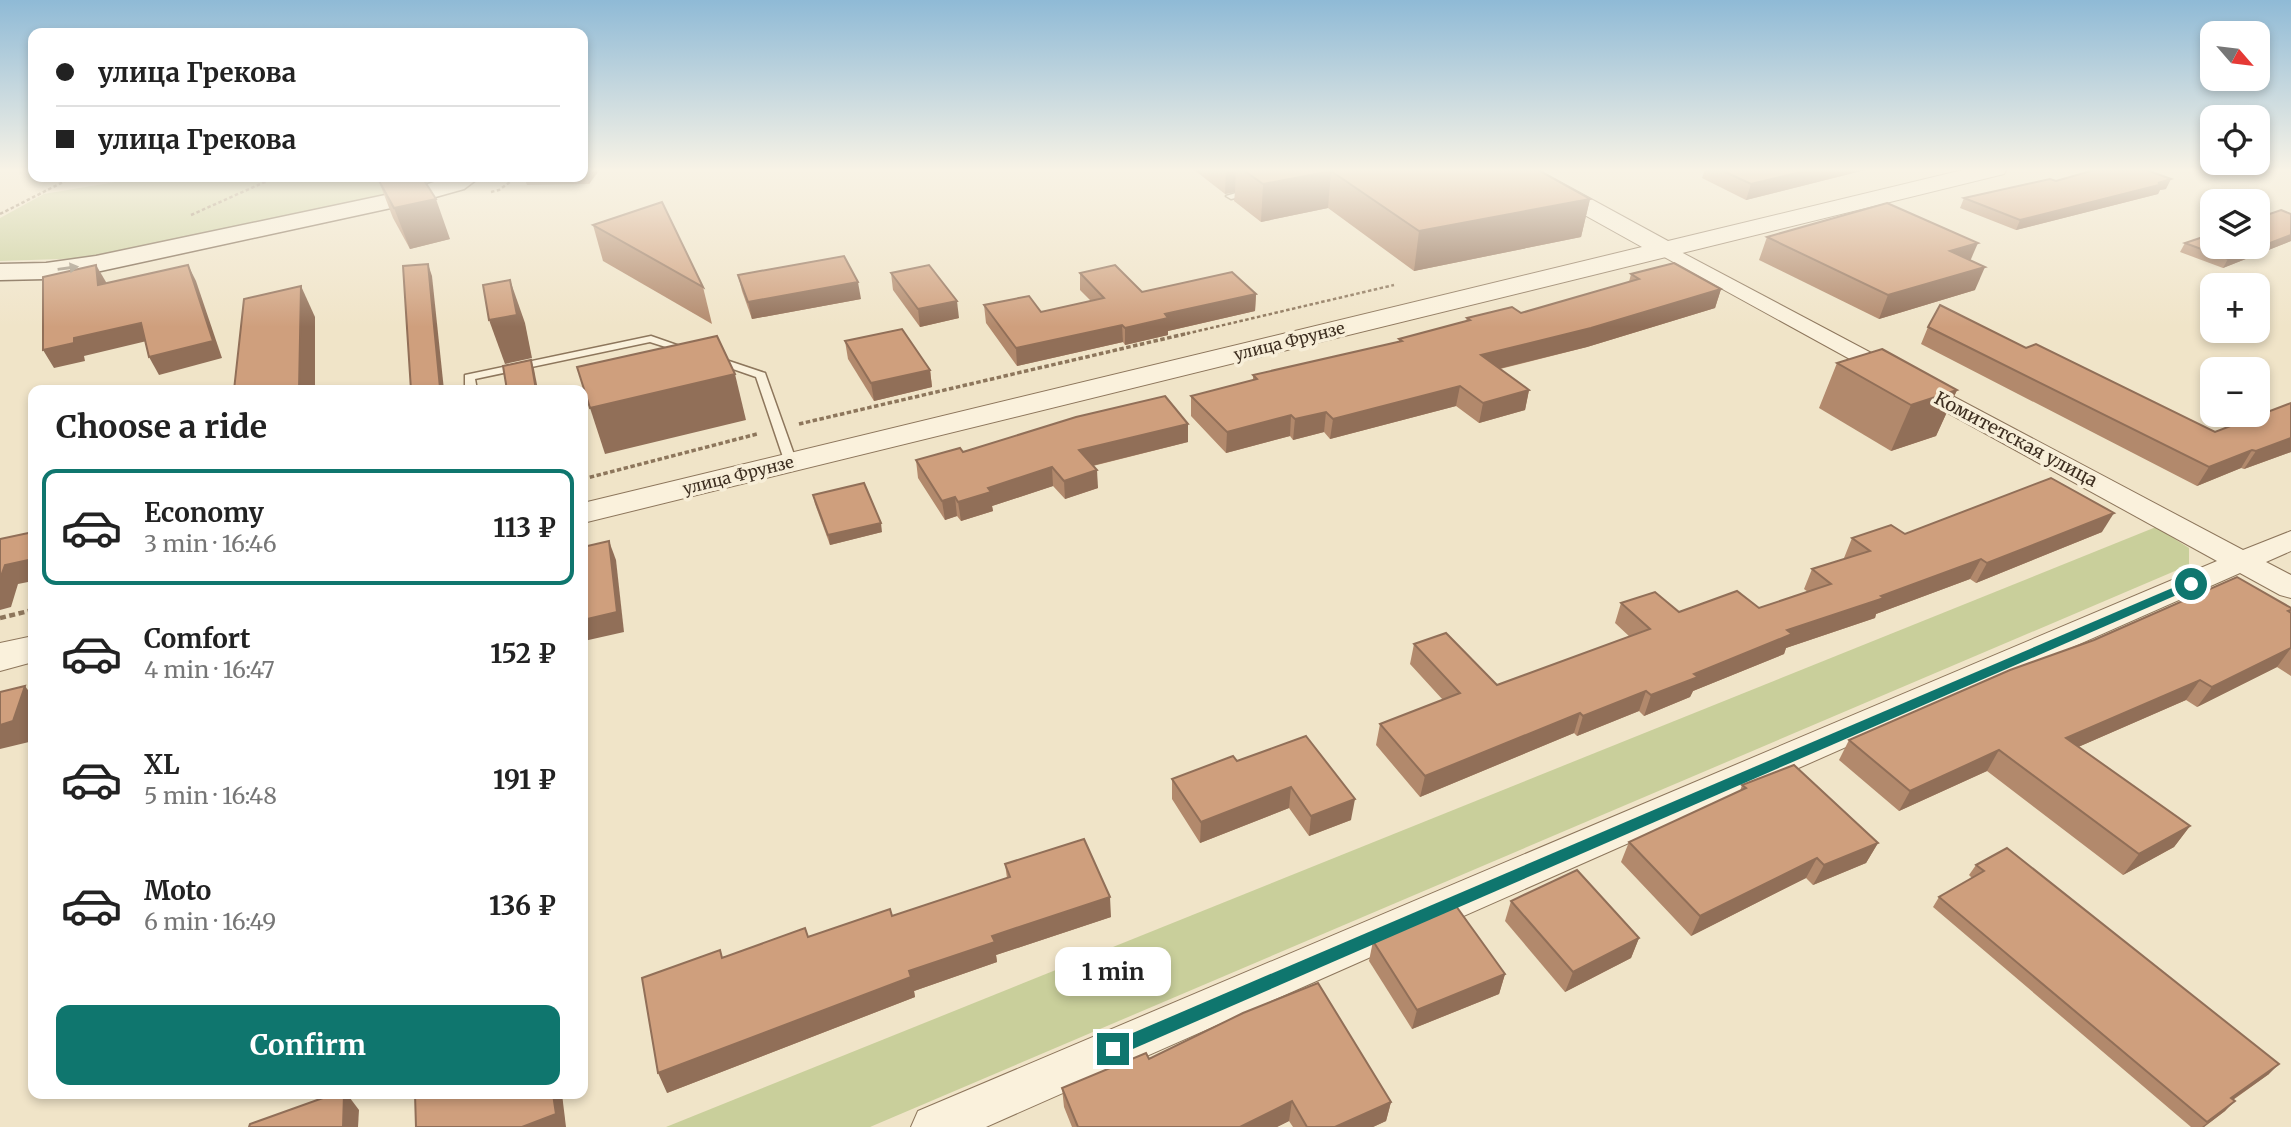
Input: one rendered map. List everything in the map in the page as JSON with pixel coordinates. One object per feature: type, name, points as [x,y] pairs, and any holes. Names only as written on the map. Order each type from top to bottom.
[{"type":"main road","points":[[0,272],[46,271],[96,264],[294,222]]},
{"type":"street","name":"Комитетская улица","points":[[1614,222],[2291,588]]},
{"type":"street","name":"улица Фрунзе","points":[[588,512],[1778,222]]},
{"type":"street","points":[[933,1127],[2291,540]]},
{"type":"street","points":[[0,657],[28,650]]},
{"type":"lane","points":[[470,385],[469,377],[651,339],[761,374],[791,463]]},
{"type":"path","points":[[588,478],[779,429],[1405,283]]},
{"type":"path","points":[[0,618],[28,611]]},
{"type":"green space","points":[[0,222],[260,222],[91,258],[0,261]]},
{"type":"green space","points":[[2156,527],[2189,548],[2189,565],[870,1127],[666,1127]]},
{"type":"building","points":[[603,222],[671,222],[703,287],[593,225]]},
{"type":"building","points":[[1405,222],[1469,222],[1419,231]]},
{"type":"building","points":[[1821,222],[1929,222],[1978,243],[1950,251],[1985,267],[1888,295],[1767,237]]},
{"type":"building","points":[[2270,222],[2291,222],[2291,235],[2270,243]]},
{"type":"building","points":[[2200,238],[2200,249],[2185,243]]},
{"type":"building","points":[[844,256],[858,282],[748,302],[738,275]]},
{"type":"building","points":[[1674,263],[1721,289],[1591,328],[1481,355],[1529,390],[1483,403],[1460,386],[1333,419],[1326,412],[1295,419],[1291,415],[1227,432],[1191,396],[1257,379],[1253,375],[1402,341],[1399,339],[1470,320],[1467,318],[1512,307],[1521,313],[1639,279],[1631,274]]},
{"type":"building","points":[[428,264],[440,385],[411,385],[403,266]]},
{"type":"building","points":[[96,265],[98,285],[188,265],[213,341],[149,357],[141,323],[74,338],[74,343],[43,350],[43,277]]},
{"type":"building","points":[[929,265],[957,301],[918,309],[891,273]]},
{"type":"building","points":[[1115,265],[1142,292],[1232,272],[1256,294],[1165,314],[1168,318],[1125,328],[1122,325],[1016,348],[984,305],[1029,296],[1041,312],[1104,298],[1080,273]]},
{"type":"building","points":[[510,280],[517,315],[489,320],[483,285]]},
{"type":"building","points":[[301,286],[299,385],[235,385],[244,299]]},
{"type":"building","points":[[1940,305],[2026,348],[2036,344],[2200,425],[2200,427],[2215,432],[2228,427],[2270,427],[2270,411],[2291,403],[2291,438],[2209,467],[1928,327]]},
{"type":"building","points":[[902,329],[930,370],[871,383],[845,341]]},
{"type":"building","points":[[717,336],[735,374],[590,408],[588,385],[583,385],[577,367]]},
{"type":"building","points":[[1882,349],[1957,390],[1911,405],[1837,363]]},
{"type":"building","points":[[531,360],[535,385],[506,385],[503,366]]},
{"type":"building","points":[[1165,396],[1188,424],[1079,450],[1097,470],[1064,481],[1052,467],[988,488],[991,492],[958,502],[955,497],[942,501],[916,460],[960,448],[963,452],[1076,417]]},
{"type":"building","points":[[2051,478],[2114,513],[1987,563],[1981,559],[1881,596],[1884,598],[1787,630],[1792,634],[1694,674],[1698,677],[1651,695],[1646,691],[1583,716],[1580,713],[1425,776],[1380,724],[1460,693],[1414,644],[1446,633],[1497,685],[1650,629],[1621,603],[1655,592],[1679,612],[1737,591],[1759,608],[1831,584],[1812,569],[1870,551],[1852,538],[1891,525],[1905,534]]},
{"type":"building","points":[[864,483],[881,523],[828,535],[813,495]]},
{"type":"building","points":[[28,533],[28,560],[5,565],[0,579],[0,539]]},
{"type":"building","points":[[609,541],[617,612],[588,619],[588,546]]},
{"type":"building","points":[[2237,577],[2291,608],[2288,611],[2291,613],[2291,648],[2212,687],[2200,680],[2066,738],[2190,826],[2139,854],[1999,750],[1910,791],[1849,740],[2010,670],[2094,640]]},
{"type":"building","points":[[25,686],[13,721],[0,725],[0,692]]},
{"type":"building","points":[[1306,736],[1355,799],[1311,816],[1291,787],[1201,822],[1172,779],[1233,756],[1237,761]]},
{"type":"building","points":[[1794,765],[1878,843],[1824,865],[1817,858],[1700,916],[1629,842],[1746,788],[1742,785]]},
{"type":"building","points":[[1084,839],[1110,897],[992,936],[995,942],[909,971],[911,977],[658,1073],[642,978],[720,950],[722,958],[805,928],[808,937],[890,909],[892,916],[1010,877],[1005,864]]},
{"type":"building","points":[[2007,848],[2279,1064],[2231,1098],[2235,1101],[2207,1122],[1939,897],[1984,871],[1976,865]]},
{"type":"building","points":[[1577,870],[1639,938],[1573,972],[1511,901]]},
{"type":"building","points":[[1456,906],[1505,974],[1417,1010],[1373,941]]},
{"type":"building","points":[[1318,983],[1391,1102],[1335,1127],[1307,1127],[1292,1101],[1240,1127],[1078,1127],[1062,1088],[1146,1053],[1149,1059],[1243,1013]]},
{"type":"building","points":[[320,1099],[344,1099],[343,1127],[249,1127],[250,1124]]},
{"type":"building","points":[[415,1099],[554,1099],[556,1114],[522,1127],[416,1127]]},
{"type":"route","points":[[1113,1049],[2191,584]]}]
